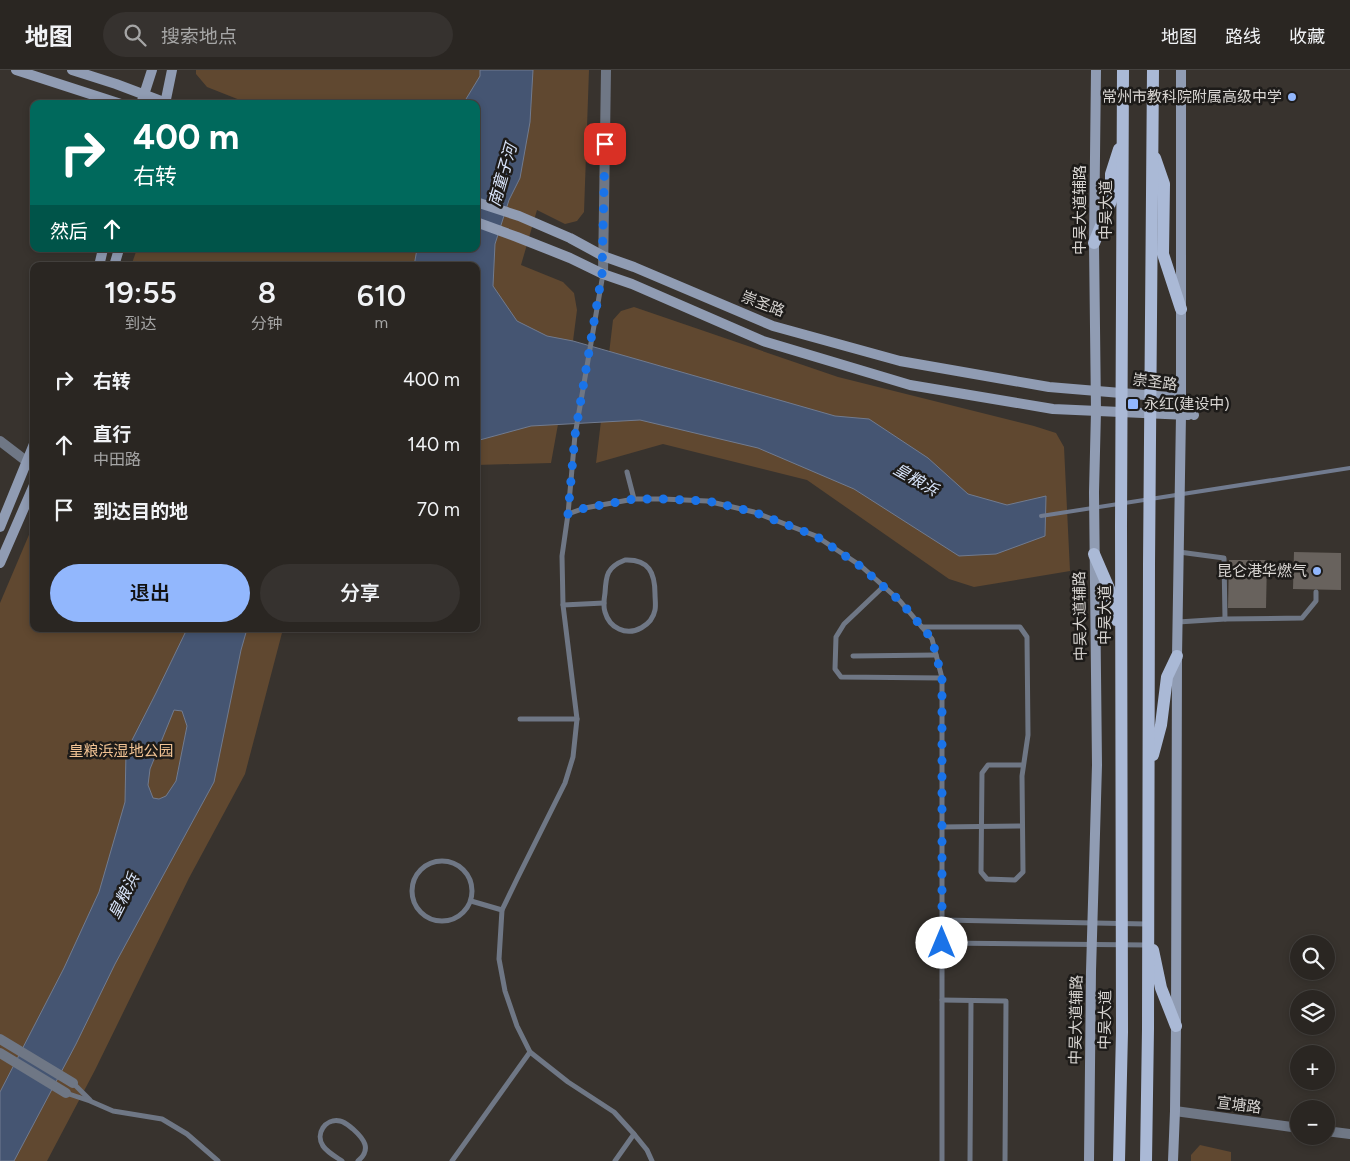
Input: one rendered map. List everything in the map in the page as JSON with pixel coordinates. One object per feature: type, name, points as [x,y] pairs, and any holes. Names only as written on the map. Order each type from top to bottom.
[{"type":"main road","points":[[16,70],[109,100]]},
{"type":"main road","points":[[72,70],[116,84],[142,99],[152,70]]},
{"type":"main road","points":[[167,100],[172,70]]},
{"type":"main road","name":"中吴大道辅路","points":[[1089,1161],[1097,765],[1094,554],[1096,70]]},
{"type":"main road","name":"中吴大道","points":[[1119,1161],[1122,1032],[1121,393],[1123,70]]},
{"type":"main road","points":[[1146,1161],[1153,70]]},
{"type":"main road","points":[[1173,1161],[1176,1026],[1177,656],[1181,415],[1180,70]]},
{"type":"main road","points":[[1094,243],[1111,201],[1111,174],[1123,137]]},
{"type":"main road","points":[[1152,150],[1164,184],[1162,254],[1181,309]]},
{"type":"main road","name":"崇圣路","points":[[480,203],[519,216],[570,238],[603,256],[634,267],[773,326],[900,361],[1050,388],[1181,398]]},
{"type":"main road","name":"崇圣路","points":[[480,223],[570,258],[602,274],[632,284],[763,341],[910,385],[1053,409],[1181,415]]},
{"type":"main road","points":[[0,527],[30,464]]},
{"type":"main road","points":[[0,563],[30,494]]},
{"type":"main road","points":[[1094,554],[1110,591],[1121,644]]},
{"type":"main road","points":[[1149,772],[1161,725],[1166,677],[1177,656]]},
{"type":"main road","points":[[1147,924],[1161,988],[1176,1026]]},
{"type":"street","points":[[602,274],[606,70]]},
{"type":"street","points":[[0,441],[30,464]]},
{"type":"street","points":[[0,1039],[73,1083]]},
{"type":"street","points":[[0,1054],[66,1093]]},
{"type":"street","name":"宣塘路","points":[[1175,1111],[1290,1127]]},
{"type":"street","points":[[1335,1132],[1350,1134]]},
{"type":"lane","points":[[602,274],[575,435],[562,556],[563,605],[577,719],[573,757],[565,784],[502,910],[499,959],[505,991],[517,1026],[530,1052],[568,1082],[614,1112],[647,1150],[652,1161]]},
{"type":"lane","points":[[627,472],[634,499]]},
{"type":"lane","points":[[568,514],[585,508],[634,499],[708,501],[754,512],[816,536],[860,566],[900,601],[932,639],[942,678],[942,1161]]},
{"type":"lane","points":[[1179,552],[1224,558],[1225,619]]},
{"type":"lane","points":[[633,560],[641,562],[648,567],[655,581],[655,609],[647,624],[631,631],[622,630],[608,620],[604,612],[604,603],[606,575],[617,563],[633,560]]},
{"type":"lane","points":[[884,586],[844,624],[836,636],[836,669],[841,677],[942,678]]},
{"type":"lane","points":[[1178,622],[1302,618],[1316,601],[1316,592]]},
{"type":"lane","points":[[563,605],[604,603]]},
{"type":"lane","points":[[922,627],[1020,628],[1028,636],[1028,736],[1022,776],[1023,872],[1015,880],[987,879],[981,872],[982,774],[988,765],[1023,765]]},
{"type":"lane","points":[[853,656],[936,655]]},
{"type":"lane","points":[[520,719],[577,719]]},
{"type":"lane","points":[[942,827],[1022,826]]},
{"type":"lane","points":[[439,860],[459,865],[471,881],[473,891],[471,901],[459,916],[450,920],[440,921],[431,919],[422,914],[416,906],[412,887],[415,877],[429,863],[439,860]]},
{"type":"lane","points":[[471,901],[502,910]]},
{"type":"lane","points":[[942,920],[1147,924]]},
{"type":"lane","points":[[942,943],[1147,945]]},
{"type":"lane","points":[[942,1000],[1006,1001],[1005,1161]]},
{"type":"lane","points":[[970,1161],[971,1001]]},
{"type":"lane","points":[[452,1161],[530,1052]]},
{"type":"lane","points":[[73,1083],[90,1101]]},
{"type":"lane","points":[[66,1093],[113,1111],[162,1119],[187,1134],[218,1161]]},
{"type":"lane","points":[[342,1161],[326,1149],[320,1140],[321,1130],[328,1122],[333,1120],[344,1122],[362,1136],[366,1147],[360,1159],[368,1161]]},
{"type":"lane","points":[[615,1161],[634,1134]]},
{"type":"green space","points":[[196,70],[589,70],[584,212],[577,221],[565,224],[537,210],[521,265],[563,282],[574,293],[577,310],[551,463],[480,465],[480,262],[132,262],[136,252],[480,252],[480,100],[240,100],[207,87],[196,74]]},
{"type":"green space","points":[[634,307],[838,377],[1056,433],[1064,447],[1070,571],[974,587],[949,579],[807,480],[663,444],[596,463],[613,320],[621,311]]},
{"type":"green space","name":"皇粮浜湿地公园","points":[[30,532],[30,632],[282,632],[245,774],[189,878],[95,1070],[47,1161],[0,1161],[0,603]]},
{"type":"green space","points":[[1200,1145],[1231,1152],[1231,1161],[1191,1161],[1191,1155]]},
{"type":"water","name":"南童子河","points":[[480,70],[533,70],[530,122],[520,178],[509,200],[495,244],[493,286],[517,321],[547,336],[573,341],[835,416],[869,419],[928,458],[968,494],[1007,505],[1046,496],[1045,536],[996,554],[959,556],[854,489],[758,448],[640,420],[531,426],[480,440],[480,262],[415,262],[416,252],[480,252],[480,100],[465,100],[480,76]]},
{"type":"water","points":[[186,632],[246,632],[214,782],[115,964],[76,1044],[14,1161],[0,1161],[0,1092],[64,968],[99,892],[125,802],[126,752]],"holes":[[[174,710],[182,711],[187,726],[176,781],[166,796],[159,799],[153,798],[148,785],[150,769]]]},
{"type":"building","name":"昆仑港华燃气","points":[[1294,552],[1341,553],[1341,590],[1293,589]]},
{"type":"building","points":[[1229,560],[1267,560],[1266,608],[1228,608]]},
{"type":"waterway","name":"皇粮浜","points":[[1041,516],[1350,468]]},
{"type":"place","name":"常州市教科院附属高级中学","points":[[1292,97]]},
{"type":"place","name":"永红(建设中)","points":[[1133,404]]},
{"type":"place","name":"昆仑港华燃气","points":[[1317,571]]},
{"type":"route","points":[[605,144],[602,274],[575,435],[568,514],[585,508],[634,499],[708,501],[754,512],[816,536],[860,566],[900,601],[932,639],[942,678],[942,943]]}]
